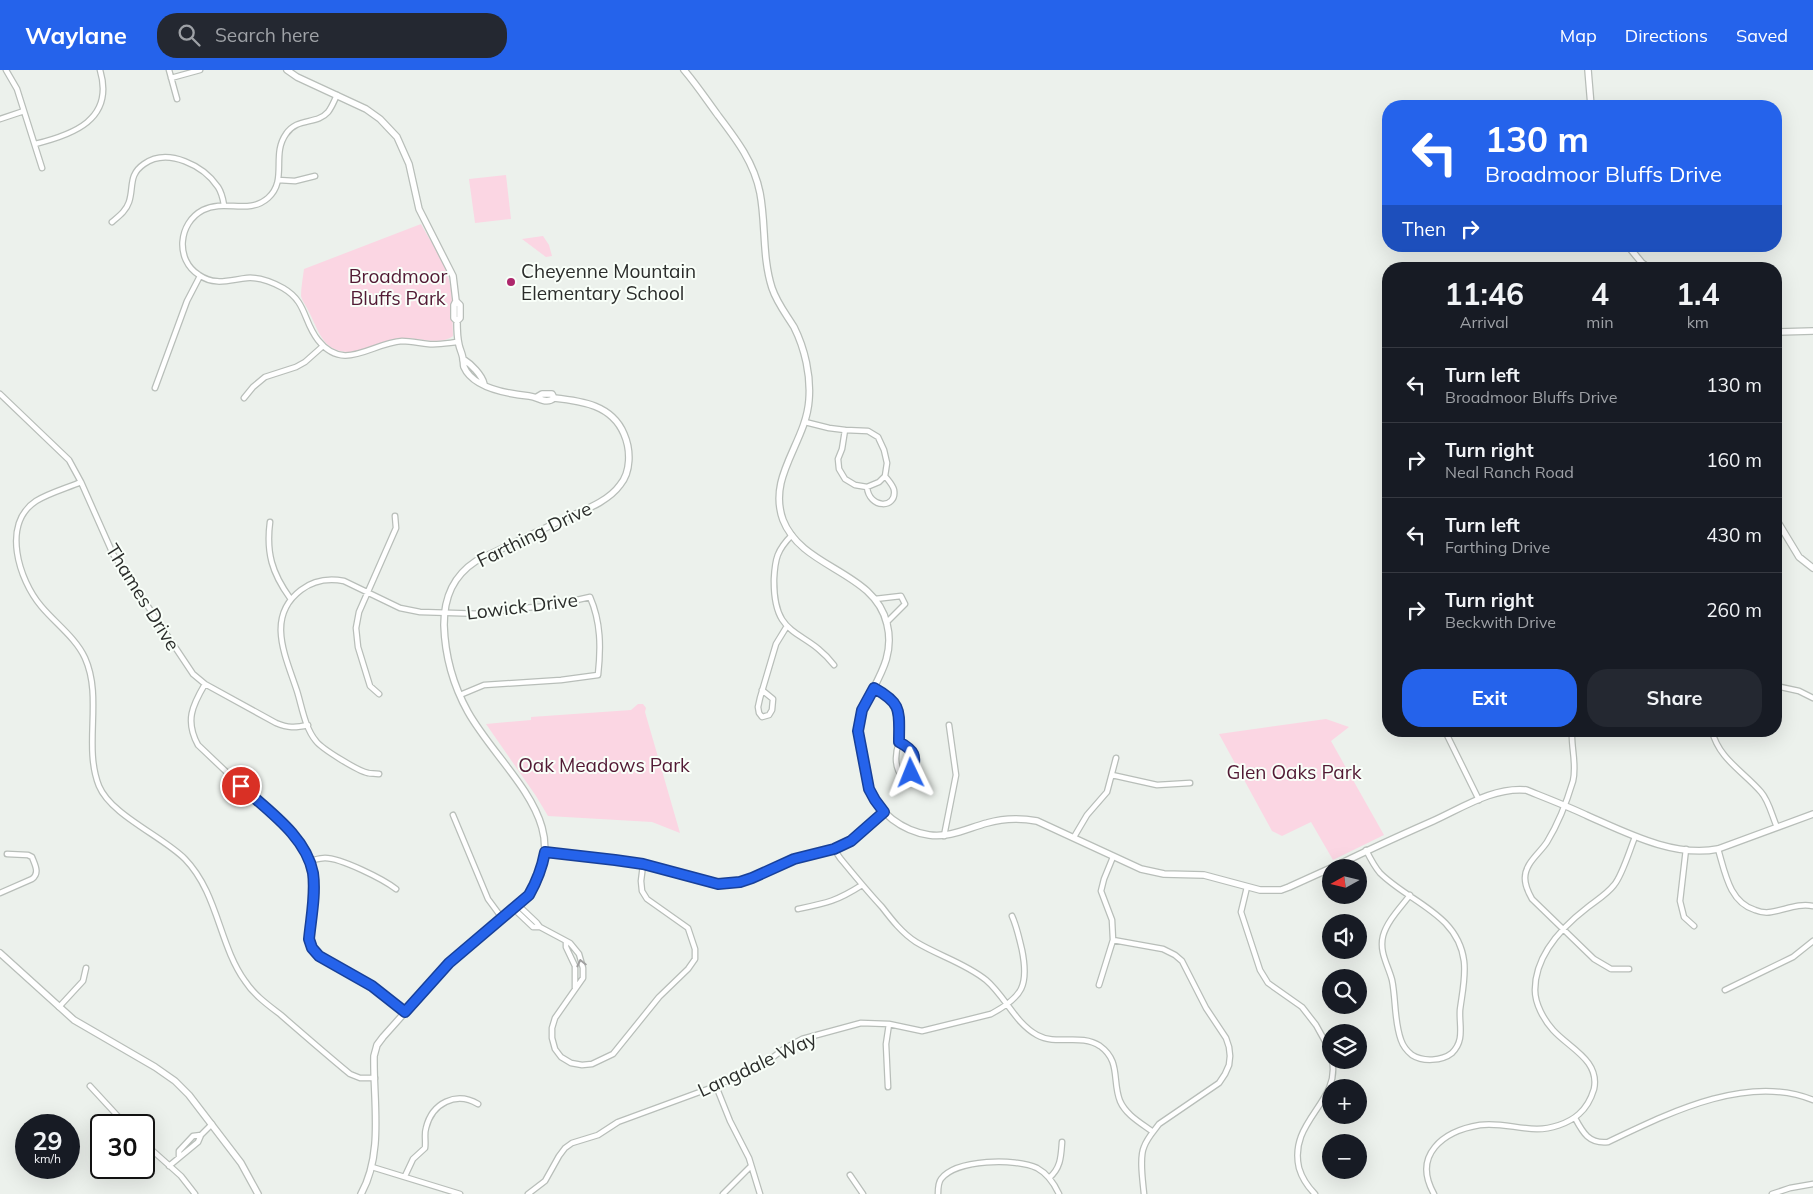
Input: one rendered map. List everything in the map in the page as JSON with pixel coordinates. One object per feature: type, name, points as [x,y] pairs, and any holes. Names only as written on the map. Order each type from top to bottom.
[{"type":"street","points":[[6,70],[17,89],[42,168]]},
{"type":"street","points":[[34,144],[62,137],[86,124],[95,114],[101,101],[103,87],[100,70]]},
{"type":"street","points":[[169,70],[177,99]]},
{"type":"street","points":[[171,78],[200,70]]},
{"type":"street","name":"Farthing Drive","points":[[287,70],[366,109],[380,119],[397,137],[409,164],[419,209],[450,268],[455,283],[456,301],[454,305],[454,318],[457,321],[458,342],[464,359],[464,366],[478,383],[505,393],[537,397],[545,401],[550,401],[554,398],[588,403],[613,418],[621,427],[628,445],[626,476],[620,485],[602,500],[476,561],[466,568],[448,594],[444,613],[447,654],[460,695],[470,714],[506,764],[539,815],[545,839],[545,852],[542,868],[529,895],[449,963],[377,1045],[374,1056],[372,1166],[369,1178],[361,1194]]},
{"type":"street","points":[[684,70],[742,149],[756,176],[760,195],[769,278],[777,300],[793,327],[804,354],[809,394],[805,422],[783,472],[780,486],[781,511],[787,529],[806,550],[865,589],[882,610],[887,622],[890,639],[888,656],[883,672],[862,710],[858,731],[869,789],[884,812],[899,824],[911,830],[932,836],[944,836],[990,822],[1024,819],[1037,821],[1141,869],[1164,874],[1204,875],[1260,890],[1281,890],[1322,873]]},
{"type":"street","points":[[1588,70],[1590,100]]},
{"type":"street","points":[[337,95],[329,111],[323,116],[300,123],[286,133],[279,149],[278,180],[270,196],[257,205],[246,208],[224,205],[201,211],[189,221],[185,229],[182,237],[184,256],[192,270],[209,281],[257,278],[271,282],[284,289],[293,295],[301,305],[316,337],[323,346],[342,355],[351,356],[400,341],[438,344],[458,342]]},
{"type":"street","points":[[0,119],[24,111]]},
{"type":"street","points":[[112,222],[122,214],[130,200],[132,180],[136,172],[142,164],[152,159],[176,159],[202,170],[219,188],[224,205]]},
{"type":"street","points":[[278,180],[295,182],[315,176]]},
{"type":"street","points":[[1633,252],[1641,262]]},
{"type":"street","points":[[155,388],[186,301],[200,276]]},
{"type":"street","points":[[1782,332],[1813,331]]},
{"type":"street","points":[[244,398],[253,386],[265,377],[296,367],[305,362],[323,346]]},
{"type":"street","name":"Thames Drive","points":[[0,394],[69,460],[81,482],[113,554],[193,674],[205,684],[288,728],[308,725]]},
{"type":"street","points":[[805,422],[829,428],[868,431],[878,437],[887,463],[885,476],[879,482],[867,487],[855,485],[845,478],[839,470],[838,459],[842,449],[845,430]]},
{"type":"street","points":[[867,487],[870,498],[883,505],[888,503],[894,493],[893,487],[885,476]]},
{"type":"street","points":[[81,482],[36,501],[26,510],[18,522],[16,535],[17,550],[32,595],[75,643],[84,657],[89,671],[92,688],[95,774],[100,788],[107,799],[116,807],[175,850],[195,872],[205,888],[238,970],[253,992],[350,1074],[360,1078],[375,1078]]},
{"type":"street","points":[[379,694],[370,686],[356,638],[356,628],[359,612],[396,528],[395,516]]},
{"type":"street","points":[[270,522],[269,534],[272,566],[280,584],[290,598],[280,625],[282,644],[313,737],[324,749],[366,773],[379,774]]},
{"type":"street","points":[[1782,529],[1799,557],[1813,568]]},
{"type":"street","points":[[792,535],[780,549],[774,565],[775,605],[778,614],[787,626],[826,655],[834,665]]},
{"type":"street","name":"Lowick Drive","points":[[290,598],[308,585],[322,580],[344,581],[400,608],[411,611],[485,614],[509,609],[550,606],[590,597],[594,607],[601,647],[598,675],[561,680],[484,685],[460,695]]},
{"type":"street","points":[[874,599],[901,596],[904,604],[887,622]]},
{"type":"street","points":[[762,690],[773,700],[772,710],[769,715],[762,717],[758,707],[762,690],[776,644],[787,626]]},
{"type":"street","points":[[205,684],[195,701],[192,711],[192,730],[198,745],[299,840],[309,861],[313,874],[309,939],[312,948],[319,956],[372,986],[405,1012]]},
{"type":"street","points":[[1782,687],[1799,691],[1813,698]]},
{"type":"street","points":[[874,688],[889,697],[899,711],[897,768],[903,777],[911,773],[915,759],[910,748],[899,742]]},
{"type":"street","points":[[944,836],[956,775],[949,725]]},
{"type":"street","points":[[1449,737],[1479,800]]},
{"type":"street","points":[[1572,737],[1575,767],[1572,782],[1546,842],[1530,863],[1525,876],[1526,889],[1532,899],[1594,960],[1611,969],[1629,969]]},
{"type":"street","points":[[1714,737],[1715,743],[1724,755],[1762,793],[1777,827]]},
{"type":"street","points":[[1074,837],[1087,816],[1107,792],[1116,758]]},
{"type":"street","points":[[1112,775],[1157,785],[1190,783]]},
{"type":"street","points":[[1349,859],[1505,790],[1526,790],[1564,804],[1635,837],[1659,845],[1707,852],[1718,850],[1813,814]]},
{"type":"street","points":[[545,852],[643,864],[708,882],[728,884],[752,878],[794,859],[834,849],[851,841],[884,812]]},
{"type":"street","points":[[453,815],[488,899],[502,918]]},
{"type":"street","points":[[1434,1194],[1428,1184],[1426,1170],[1428,1157],[1434,1147],[1445,1138],[1462,1130],[1481,1125],[1498,1124],[1538,1129],[1555,1126],[1575,1118],[1586,1108],[1595,1082],[1592,1068],[1580,1053],[1554,1031],[1537,1005],[1535,990],[1537,973],[1542,958],[1550,944],[1616,883],[1635,837]]},
{"type":"street","points":[[834,849],[903,932],[918,943],[978,974],[988,982],[1030,1031],[1040,1037],[1082,1039],[1101,1047],[1110,1056],[1116,1070],[1118,1094],[1121,1103],[1128,1113],[1152,1132]]},
{"type":"street","points":[[1686,849],[1680,901],[1684,917],[1694,926]]},
{"type":"street","points":[[1366,850],[1380,873],[1410,895],[1447,924],[1455,934],[1461,947],[1464,977],[1459,1020],[1460,1041],[1453,1052],[1442,1058],[1420,1058],[1414,1056],[1404,1046],[1399,1034],[1392,981],[1382,954],[1382,944],[1386,928],[1410,895]]},
{"type":"street","points":[[1718,850],[1736,898],[1752,910],[1768,913],[1796,906],[1813,906]]},
{"type":"street","points":[[0,893],[32,879],[37,873],[32,857],[28,854],[7,854]]},
{"type":"street","points":[[1099,985],[1113,940],[1112,920],[1101,891],[1114,857]]},
{"type":"street","points":[[309,861],[324,858],[335,859],[386,881],[396,889]]},
{"type":"street","points":[[516,907],[533,927],[540,927],[570,943],[576,949],[582,963],[583,978],[555,1018],[552,1038],[555,1049],[561,1057],[571,1063],[592,1064],[613,1054],[659,997],[688,969],[695,959],[695,949],[688,928],[647,899],[642,891],[643,864]]},
{"type":"street","points":[[798,909],[843,898],[862,885]]},
{"type":"street","points":[[1247,886],[1241,912],[1260,970],[1268,983],[1302,1007],[1322,1036]]},
{"type":"street","name":"Langdale Way","points":[[528,1194],[545,1181],[559,1156],[572,1143],[598,1135],[618,1122],[716,1086],[768,1061],[785,1048],[802,1039],[861,1023],[889,1024],[922,1031],[991,1014],[1016,997],[1021,990],[1026,970],[1017,927],[1012,916]]},
{"type":"street","points":[[1113,940],[1163,949],[1182,961],[1206,1008],[1226,1038],[1229,1046],[1229,1065],[1219,1083],[1159,1124],[1152,1132],[1143,1148],[1144,1194]]},
{"type":"street","points":[[1724,990],[1794,957],[1813,941]]},
{"type":"street","points":[[0,953],[59,1008],[81,1025],[155,1067],[189,1094],[244,1168],[258,1194]]},
{"type":"street","points":[[59,1008],[83,980],[86,968]]},
{"type":"street","points":[[888,1087],[886,1044],[889,1024]]},
{"type":"street","points":[[1314,1194],[1301,1174],[1297,1158],[1298,1143],[1304,1127],[1325,1096],[1332,1078],[1332,1069]]},
{"type":"street","points":[[90,1086],[116,1114]]},
{"type":"street","points":[[716,1086],[730,1121],[752,1166],[760,1194]]},
{"type":"street","points":[[1575,1118],[1587,1137],[1600,1143],[1608,1142],[1676,1111],[1729,1096],[1752,1092],[1778,1092],[1798,1095],[1813,1100]]},
{"type":"street","points":[[405,1176],[413,1159],[425,1148],[426,1124],[438,1107],[447,1101],[463,1098],[469,1098],[478,1104]]},
{"type":"street","points":[[169,1166],[179,1156],[179,1151],[194,1136],[201,1135],[212,1124]]},
{"type":"street","points":[[1050,1178],[1060,1164],[1062,1142]]},
{"type":"street","points":[[155,1153],[181,1176],[195,1194]]},
{"type":"street","points":[[938,1194],[940,1180],[954,1169],[988,1161],[1031,1166],[1050,1178],[1060,1194]]},
{"type":"street","points":[[372,1166],[460,1194]]},
{"type":"street","points":[[722,1194],[752,1166]]},
{"type":"street","points":[[850,1175],[863,1194]]},
{"type":"street","points":[[1772,1194],[1790,1188],[1813,1184]]},
{"type":"green space","points":[[506,175],[511,219],[475,223],[469,179]]},
{"type":"green space","name":"Broadmoor Bluffs Park","points":[[421,224],[442,260],[449,280],[452,296],[453,336],[436,341],[409,338],[396,339],[364,350],[351,352],[334,349],[323,339],[301,296],[304,269]]},
{"type":"green space","points":[[543,236],[549,245],[552,256],[546,257],[522,239]]},
{"type":"green space","name":"Oak Meadows Park","points":[[638,704],[643,704],[646,708],[645,712],[680,833],[652,822],[548,816],[486,724],[531,720],[531,717],[631,710]]},
{"type":"green space","name":"Glen Oaks Park","points":[[1326,719],[1349,727],[1331,741],[1384,835],[1332,859],[1311,822],[1282,836],[1272,831],[1219,734]]},
{"type":"place","name":"Cheyenne Mountain Elementary School","points":[[511,282]]},
{"type":"route","points":[[241,786],[299,840],[305,851],[313,874],[309,939],[312,948],[319,956],[372,986],[405,1012],[449,963],[529,895],[542,868],[545,852],[643,864],[708,882],[728,884],[752,878],[794,859],[834,849],[851,841],[884,812],[869,789],[858,731],[862,710],[874,688],[889,697],[899,711],[899,742],[910,748],[915,759],[911,773]]}]
